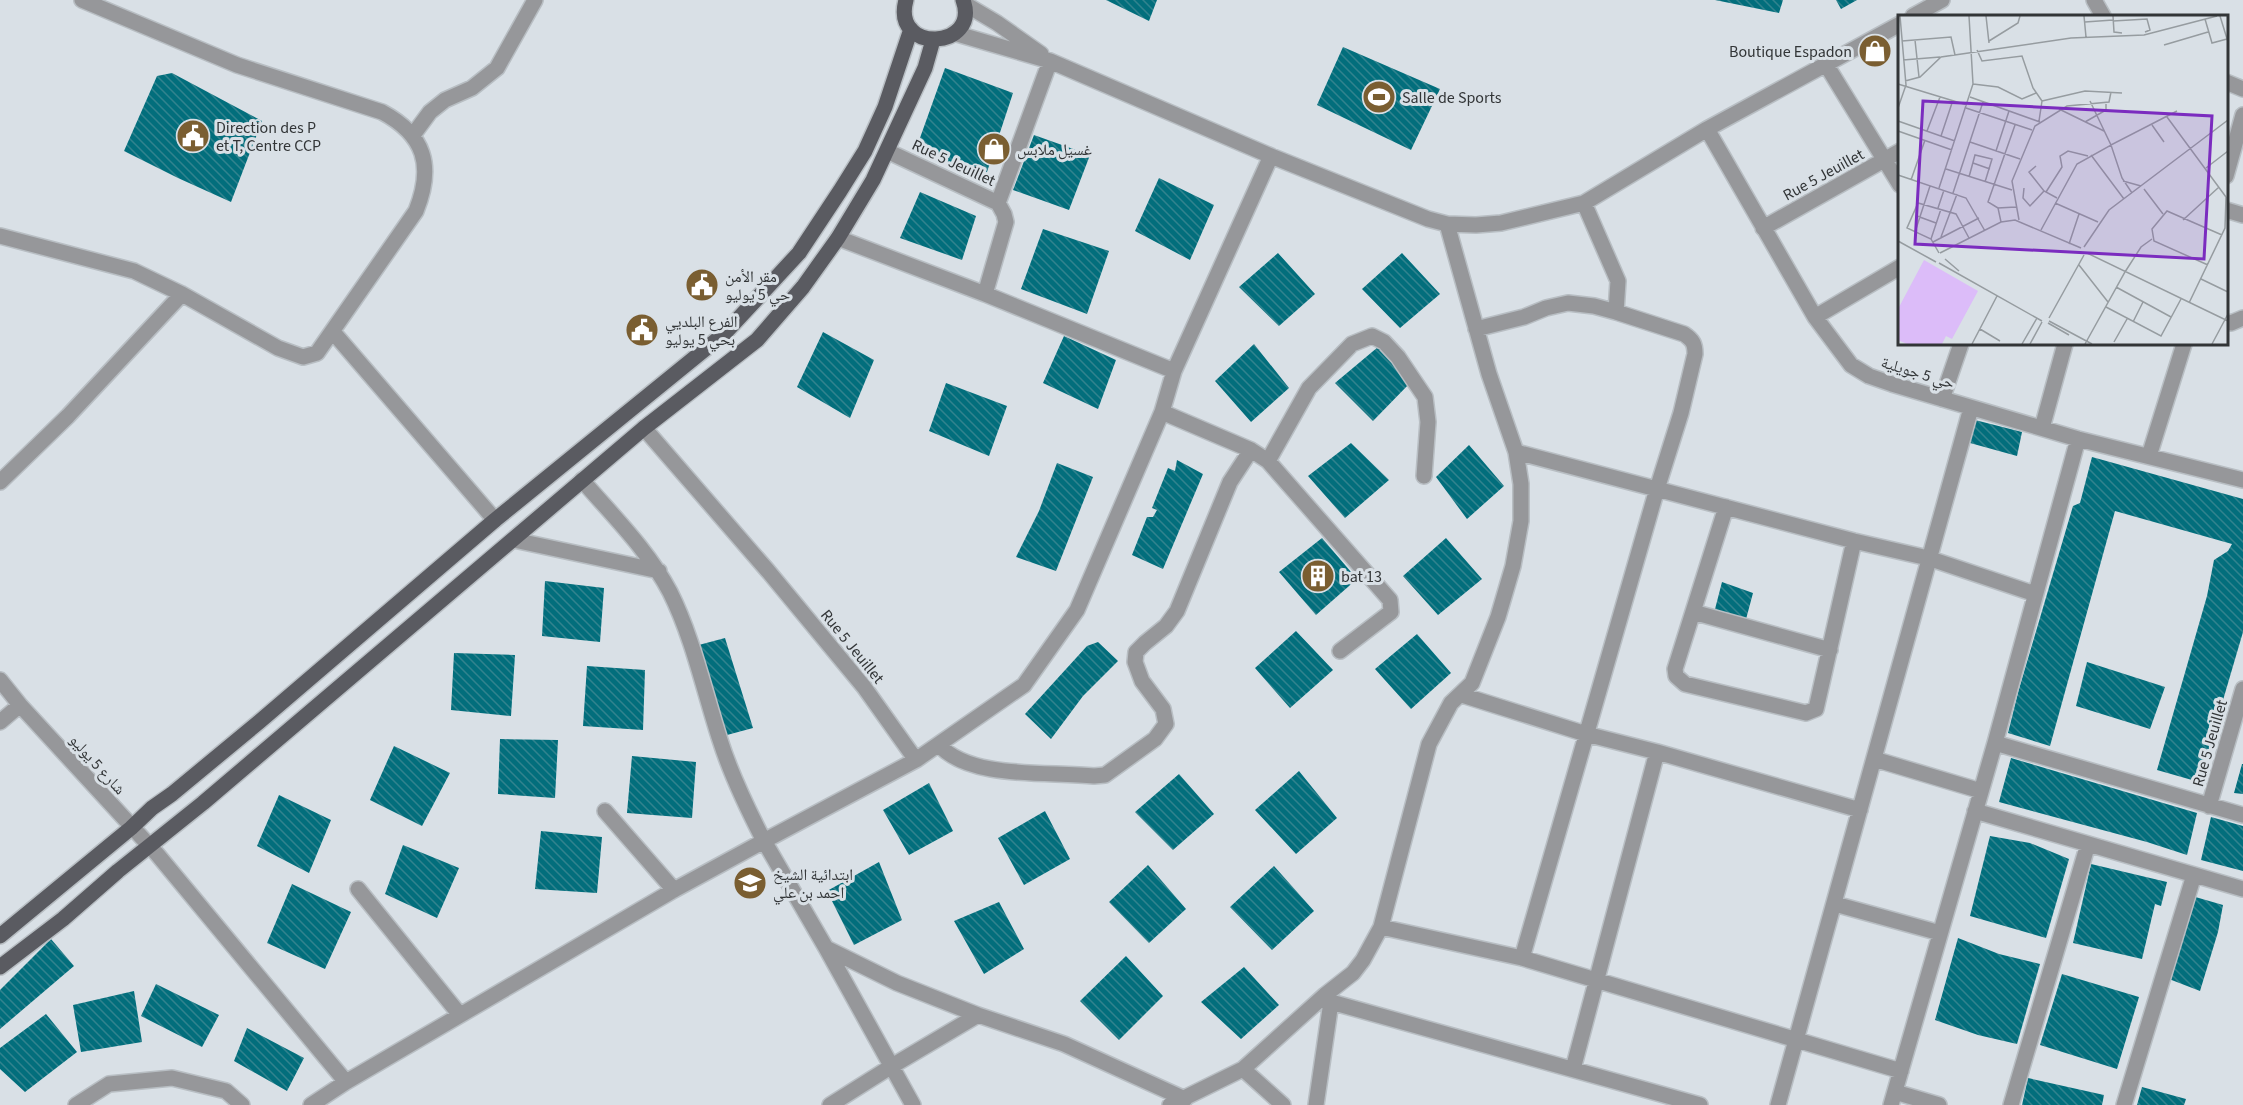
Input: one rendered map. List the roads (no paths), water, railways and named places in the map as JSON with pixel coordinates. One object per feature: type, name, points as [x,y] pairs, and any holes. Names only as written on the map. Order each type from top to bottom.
[{"type":"main road","points":[[906,0],[904,14],[911,29],[917,35],[933,40],[954,33],[964,20],[964,2]]},
{"type":"main road","points":[[0,936],[152,808],[259,722],[495,520],[725,333],[800,253],[864,151],[885,107],[911,29]]},
{"type":"main road","points":[[0,967],[63,919],[644,428],[757,340],[803,287],[838,238],[887,151],[925,68],[933,40]]},
{"type":"street","points":[[0,236],[134,271],[182,294],[278,348],[303,357],[317,353],[333,332],[416,211],[423,194],[426,173],[423,159],[413,135],[399,121],[382,112],[237,65],[82,0]]},
{"type":"street","points":[[413,135],[430,112],[445,100],[472,88],[497,68],[535,0]]},
{"type":"street","points":[[1915,15],[1942,0]]},
{"type":"street","points":[[2094,0],[2102,15]]},
{"type":"street","points":[[964,2],[1050,61]]},
{"type":"street","points":[[954,33],[1050,61],[1271,156],[1428,219],[1447,224],[1476,225],[1502,223],[1584,203],[1707,129],[1827,66],[1898,25]]},
{"type":"street","name":"Rue 5 Jeuillet","points":[[887,151],[998,203],[1050,61]]},
{"type":"street","points":[[1827,66],[1898,183]]},
{"type":"street","points":[[2228,83],[2243,89]]},
{"type":"street","points":[[2228,169],[2243,115]]},
{"type":"street","name":"حي 5 جويلية","points":[[1707,129],[1815,317],[1851,365],[1869,376],[1971,408],[2078,439],[2243,480]]},
{"type":"street","name":"Rue 5 Jeuillet","points":[[1763,228],[1898,152]]},
{"type":"street","points":[[311,1105],[346,1082],[674,890],[916,760],[1024,685],[1077,610],[1162,412],[1174,371],[1271,156]]},
{"type":"street","points":[[985,294],[1006,222],[998,203]]},
{"type":"street","points":[[1584,203],[1618,281],[1616,312]]},
{"type":"street","points":[[2228,211],[2243,215]]},
{"type":"street","points":[[1170,1105],[1243,1069],[1328,998],[1353,974],[1363,960],[1381,927],[1429,744],[1451,703],[1472,683],[1498,617],[1513,567],[1521,521],[1521,484],[1516,452],[1489,374],[1447,224]]},
{"type":"street","points":[[838,238],[985,294],[1174,371]]},
{"type":"street","points":[[1815,317],[1898,268]]},
{"type":"street","points":[[0,482],[68,416],[182,294]]},
{"type":"street","points":[[1476,329],[1568,303],[1594,306],[1684,334],[1692,339],[1695,346],[1681,413],[1522,958]]},
{"type":"street","points":[[2228,322],[2243,318]]},
{"type":"street","points":[[333,332],[495,520]]},
{"type":"street","points":[[1268,461],[1309,388],[1352,344],[1372,336],[1384,342],[1398,357],[1425,397],[1428,422],[1424,476]]},
{"type":"street","points":[[1942,399],[1961,345]]},
{"type":"street","points":[[2042,428],[2065,345]]},
{"type":"street","points":[[2150,456],[2184,345]]},
{"type":"street","points":[[1778,1105],[1971,408]]},
{"type":"street","points":[[1162,412],[1251,450],[1268,461],[1390,600],[1391,612],[1340,651]]},
{"type":"street","name":"Rue 5 Jeuillet","points":[[644,428],[857,678],[916,760]]},
{"type":"street","points":[[1939,1105],[1893,1099],[1995,743],[2078,439]]},
{"type":"street","points":[[939,746],[947,754],[984,769],[1094,776],[1105,775],[1155,739],[1166,724],[1163,709],[1142,681],[1135,662],[1136,652],[1166,626],[1177,611],[1230,482],[1251,450]]},
{"type":"street","points":[[1516,452],[1854,541],[1928,558],[2035,594]]},
{"type":"street","points":[[582,480],[659,571],[685,629],[729,764],[746,808],[913,1105]]},
{"type":"street","points":[[1726,507],[1675,669],[1676,676],[1685,684],[1806,713],[1813,712],[1819,705],[1854,541]]},
{"type":"street","points":[[514,540],[659,571]]},
{"type":"street","points":[[1693,612],[1830,650]]},
{"type":"street","name":"شارع 5 يوليو","points":[[0,680],[20,705],[149,846],[346,1082]]},
{"type":"street","name":"Rue 5 Jeuillet","points":[[2209,806],[2243,689]]},
{"type":"street","points":[[1462,695],[1586,734],[1860,810]]},
{"type":"street","points":[[0,722],[20,705]]},
{"type":"street","points":[[1995,743],[2243,815]]},
{"type":"street","points":[[1573,1069],[1657,752]]},
{"type":"street","points":[[1874,759],[1981,791]]},
{"type":"street","points":[[605,811],[674,890]]},
{"type":"street","points":[[1975,811],[2243,889]]},
{"type":"street","points":[[2011,1105],[2088,844]]},
{"type":"street","points":[[2124,1105],[2194,875]]},
{"type":"street","points":[[358,889],[460,1015]]},
{"type":"street","points":[[1835,904],[1940,933]]},
{"type":"street","points":[[1381,927],[1522,958],[1901,1071]]},
{"type":"street","points":[[826,948],[897,983],[978,1015],[1064,1044],[1185,1099]]},
{"type":"street","points":[[1328,998],[1700,1105]]},
{"type":"street","points":[[1316,1105],[1328,998]]},
{"type":"street","points":[[830,1105],[978,1015]]},
{"type":"street","points":[[1243,1069],[1283,1105]]},
{"type":"street","points":[[76,1105],[109,1084],[172,1078],[226,1091],[242,1105]]},
{"type":"place","name":"Boutique Espadon","points":[[1875,51]]},
{"type":"place","name":"Salle de Sports","points":[[1379,97]]},
{"type":"place","name":"Direction des P et T, Centre CCP","points":[[193,136]]},
{"type":"place","name":"غسيل ملابس","points":[[994,149]]},
{"type":"place","name":"مقر الأمن حي 5 يوليو","points":[[702,285]]},
{"type":"place","name":"الفرع البلديي بحي 5 يوليو","points":[[642,330]]},
{"type":"place","name":"bat 13","points":[[1318,576]]},
{"type":"place","name":"ابتدائية الشيخ احمد بن علي","points":[[750,883]]}]
